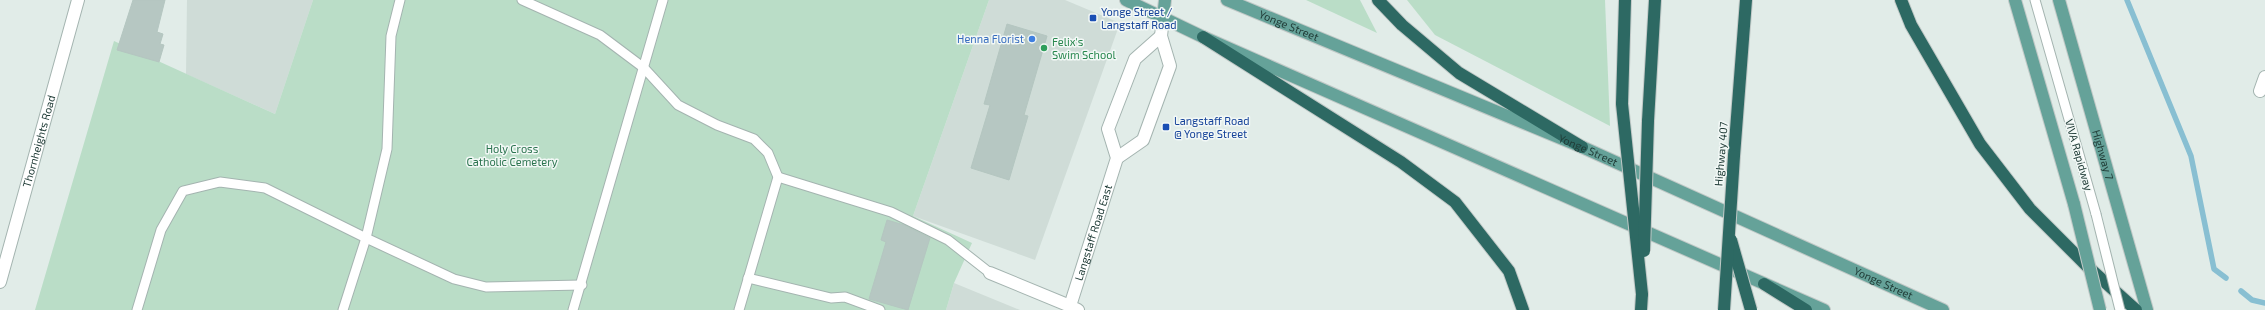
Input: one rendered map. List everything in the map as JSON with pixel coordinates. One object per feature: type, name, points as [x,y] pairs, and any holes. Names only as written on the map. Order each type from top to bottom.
[{"type":"highway","points":[[1378,0],[1402,25],[1459,73],[1582,147]]},
{"type":"highway","points":[[1625,0],[1622,104],[1642,294]]},
{"type":"highway","points":[[1641,310],[1648,121],[1655,0]]},
{"type":"highway","name":"Highway 407","points":[[1724,310],[1728,232],[1746,0]]},
{"type":"highway","points":[[1901,0],[1912,25],[1980,144],[2030,209],[2087,266],[2136,310]]},
{"type":"highway","points":[[1203,37],[1400,162],[1455,202],[1509,271],[1523,310]]},
{"type":"highway","points":[[1728,232],[1751,310]]},
{"type":"highway","points":[[1764,284],[1806,310]]},
{"type":"main road","points":[[1126,0],[1203,37],[1824,310]]},
{"type":"main road","points":[[1163,18],[1165,0]]},
{"type":"main road","name":"Yonge Street","points":[[1228,0],[1582,147],[1943,310]]},
{"type":"main road","points":[[2014,0],[2074,204],[2100,310]]},
{"type":"main road","name":"Highway 7","points":[[2059,0],[2147,310]]},
{"type":"street","name":"Thornheights Road","points":[[0,282],[78,0]]},
{"type":"street","points":[[1160,36],[1135,59],[1108,129],[1117,158],[1143,140],[1170,66],[1160,36],[1163,18]]},
{"type":"street","points":[[2260,91],[2265,77]]},
{"type":"street","name":"Langstaff Road East","points":[[990,273],[1074,308],[1117,158]]},
{"type":"lane","points":[[343,310],[366,238],[387,149],[391,36],[400,0]]},
{"type":"lane","points":[[522,0],[600,35],[644,68],[678,105],[717,125],[754,139],[768,153],[778,177],[739,310]]},
{"type":"lane","points":[[573,310],[582,284],[663,0]]},
{"type":"lane","name":"VIVA Rapidway","points":[[2035,0],[2096,214],[2120,310]]},
{"type":"lane","points":[[778,177],[891,212],[948,240],[990,273]]},
{"type":"lane","points":[[137,310],[161,230],[183,191],[220,182],[265,188],[366,238],[454,279],[486,287],[582,284]]},
{"type":"lane","points":[[748,278],[831,298],[845,298],[880,310]]},
{"type":"shaded area","points":[[187,0],[313,0],[275,114],[186,74]]},
{"type":"shaded area","points":[[989,0],[1065,0],[1120,23],[1035,260],[913,216]]},
{"type":"shaded area","points":[[954,283],[1020,310],[946,310]]},
{"type":"green space","name":"Holy Cross Catholic Cemetery","points":[[313,0],[989,0],[913,216],[972,243],[954,283],[946,310],[35,310],[114,41],[275,114]]},
{"type":"green space","points":[[1306,0],[1360,0],[1377,33]]},
{"type":"green space","points":[[1407,0],[1605,0],[1610,126],[1435,35]]},
{"type":"building","points":[[133,0],[165,0],[157,32],[163,34],[160,44],[164,45],[159,62],[117,50]]},
{"type":"building","points":[[1007,24],[1047,36],[1024,115],[1028,116],[1009,180],[971,168],[990,105],[984,104]]},
{"type":"building","points":[[887,220],[904,225],[930,238],[908,310],[869,299],[886,242],[881,240]]},
{"type":"waterway","points":[[2127,0],[2191,156],[2214,269],[2226,278]]},
{"type":"waterway","points":[[2241,291],[2252,300],[2265,303]]},
{"type":"place","name":"Yonge Street / Langstaff Road","points":[[1093,18]]},
{"type":"place","name":"Henna Florist","points":[[1032,39]]},
{"type":"place","name":"Felix's Swim School","points":[[1044,48]]},
{"type":"place","name":"Langstaff Road @ Yonge Street","points":[[1166,127]]}]
